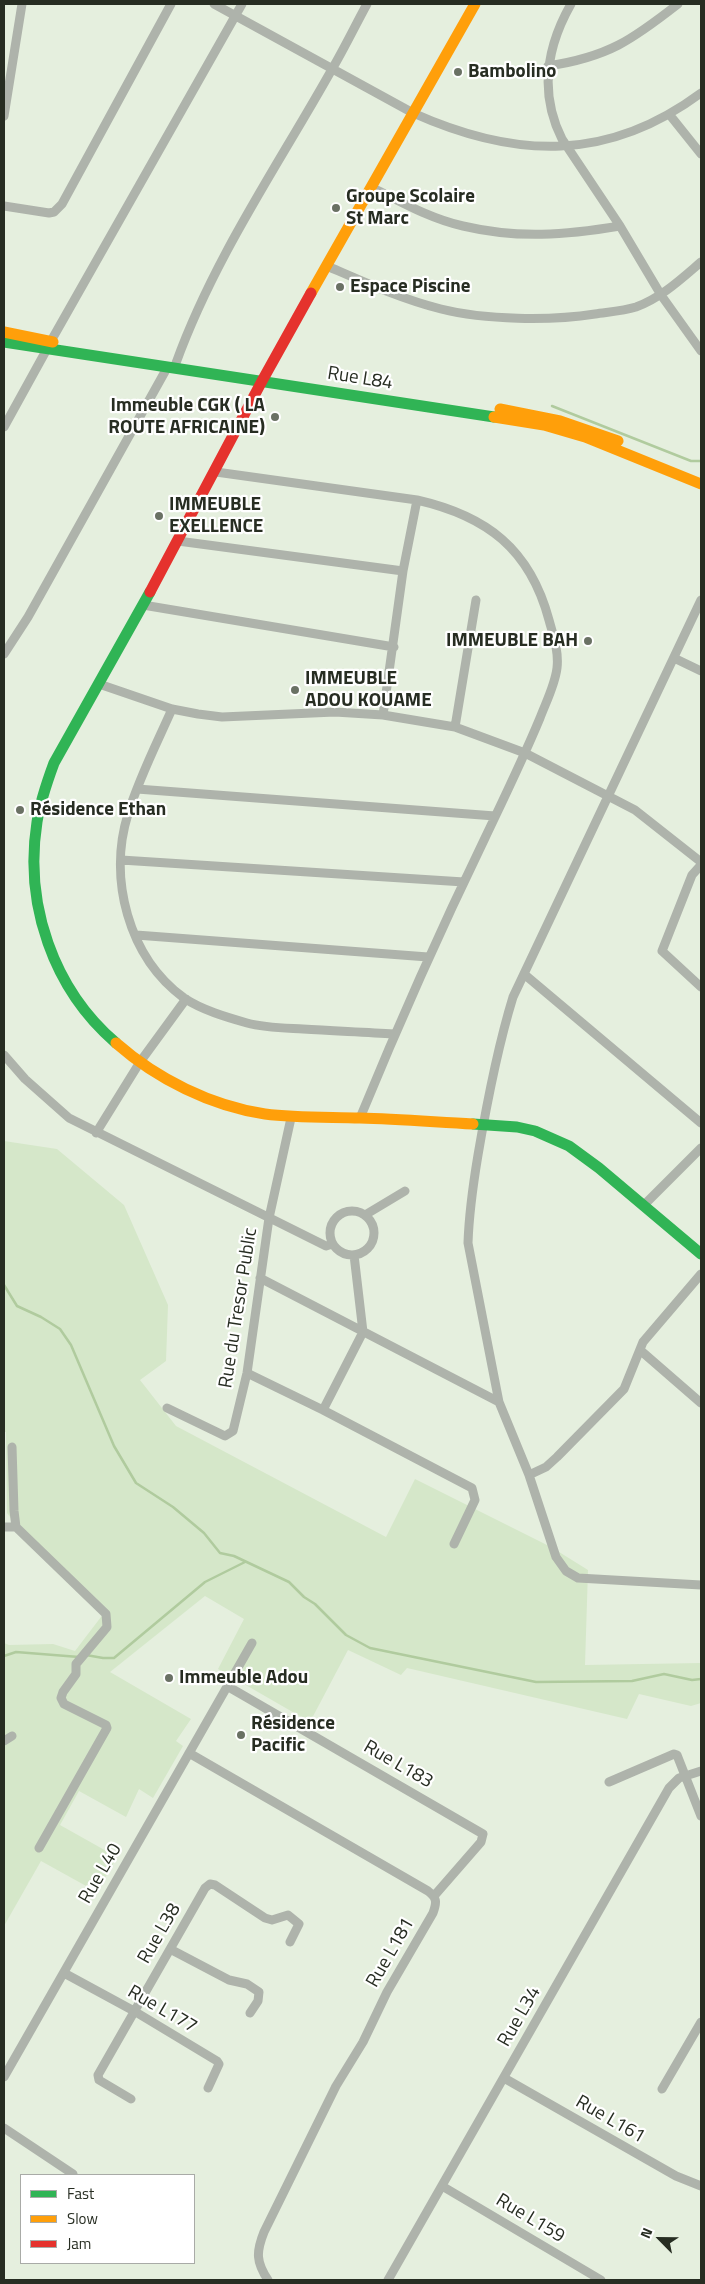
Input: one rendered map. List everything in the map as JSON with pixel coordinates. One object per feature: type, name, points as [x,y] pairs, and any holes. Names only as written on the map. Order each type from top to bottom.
[{"type":"street","points":[[4,116],[22,4]]},
{"type":"street","points":[[4,206],[49,213],[54,212],[62,204],[171,4]]},
{"type":"street","points":[[214,4],[413,114],[445,127],[490,141],[526,145],[566,146],[596,143],[630,132],[669,114],[701,93]]},
{"type":"street","points":[[4,427],[242,4]]},
{"type":"street","points":[[4,654],[28,617],[172,365],[210,280],[332,70],[367,4]]},
{"type":"street","points":[[475,4],[263,379],[216,472],[54,762],[42,790],[36,818],[33,852],[34,887],[40,923],[50,952],[66,983],[89,1018],[140,1062],[181,1085],[225,1104],[268,1115],[291,1118],[360,1118],[530,1129],[552,1138],[592,1160],[643,1206],[701,1254]]},
{"type":"street","points":[[571,4],[557,35],[548,66],[548,101],[555,125],[566,146],[620,226],[661,295],[701,351]]},
{"type":"street","points":[[548,66],[578,61],[607,52],[639,34],[678,4]]},
{"type":"street","points":[[669,114],[701,154]]},
{"type":"street","points":[[371,187],[435,217],[463,226],[507,233],[572,234],[620,226]]},
{"type":"street","points":[[327,266],[405,298],[441,309],[468,314],[540,319],[580,316],[635,307],[661,295],[701,262]]},
{"type":"street","name":"Rue L84","points":[[4,332],[49,346]]},
{"type":"street","name":"Rue L84","points":[[4,342],[49,346],[263,379],[544,426],[584,437],[701,484]]},
{"type":"street","name":"Rue L84","points":[[263,379],[548,418],[587,428],[701,474]]},
{"type":"street","points":[[216,472],[418,500],[454,510],[471,518],[493,531],[514,550],[532,574],[543,598],[556,643],[557,667],[552,688],[525,754],[428,957],[360,1118]]},
{"type":"street","points":[[383,715],[394,647],[403,571],[418,500]]},
{"type":"street","points":[[178,541],[403,571]]},
{"type":"street","points":[[455,727],[476,600]]},
{"type":"street","points":[[701,600],[513,997],[504,1026],[483,1125],[468,1222],[468,1243],[498,1402],[529,1475],[556,1558],[566,1571],[578,1578],[701,1585]]},
{"type":"street","points":[[143,605],[394,647]]},
{"type":"street","points":[[674,658],[701,671]]},
{"type":"street","points":[[99,684],[172,709],[222,717],[336,712],[383,715],[455,727],[525,754],[635,810],[701,864],[692,875],[662,951],[701,987]]},
{"type":"street","points":[[172,709],[137,789],[128,815],[121,860],[121,884],[124,905],[136,935],[155,968],[172,988],[186,999],[206,1009],[248,1024],[394,1034]]},
{"type":"street","points":[[137,789],[496,816]]},
{"type":"street","points":[[121,860],[464,882]]},
{"type":"street","points":[[136,935],[428,957]]},
{"type":"street","points":[[524,974],[701,1123]]},
{"type":"street","points":[[96,1133],[140,1062],[186,999]]},
{"type":"street","points":[[4,1055],[47,1101],[70,1118],[96,1133],[326,1246],[332,1244]]},
{"type":"street","name":"Rue du Tresor Public","points":[[167,1408],[225,1436],[233,1430],[247,1373],[269,1218],[291,1118]]},
{"type":"street","points":[[643,1206],[701,1148]]},
{"type":"street","points":[[365,1215],[405,1191]]},
{"type":"street","points":[[351,1211],[365,1215],[373,1227],[374,1235],[368,1248],[354,1255],[341,1253],[332,1244],[330,1229],[337,1216],[351,1211]]},
{"type":"street","points":[[323,1410],[364,1332],[354,1255]]},
{"type":"street","points":[[529,1475],[546,1467],[557,1458],[624,1389],[643,1342],[701,1274]]},
{"type":"street","points":[[260,1278],[498,1402]]},
{"type":"street","points":[[640,1350],[701,1403]]},
{"type":"street","points":[[247,1373],[323,1410],[472,1488],[475,1500],[454,1544]]},
{"type":"street","points":[[12,1447],[16,1527],[106,1614],[107,1619],[107,1627],[76,1664],[76,1674],[61,1698],[64,1704],[106,1725],[107,1728],[39,1848]]},
{"type":"street","points":[[4,1527],[16,1527]]},
{"type":"street","name":"Rue L40","points":[[4,2077],[252,1643]]},
{"type":"street","name":"Rue L183","points":[[227,1686],[483,1834],[481,1842],[434,1896]]},
{"type":"street","points":[[189,1753],[434,1896]]},
{"type":"street","points":[[609,1782],[674,1754],[680,1758],[685,1777],[701,1816]]},
{"type":"street","name":"Rue L34","points":[[388,2280],[669,1788],[679,1778],[701,1771]]},
{"type":"street","name":"Rue L38","points":[[131,2098],[99,2080],[98,2075],[205,1888],[210,1884],[215,1885],[266,1918],[272,1920],[288,1915],[297,1920],[300,1924],[290,1942]]},
{"type":"street","name":"Rue L181","points":[[268,2280],[258,2258],[258,2247],[264,2232],[336,2086],[363,2042],[387,1992],[433,1913],[437,1903],[434,1896]]},
{"type":"street","points":[[170,1949],[229,1980],[247,1984],[259,1992],[258,2000],[250,2013]]},
{"type":"street","name":"Rue L177","points":[[64,1973],[134,2011],[217,2061],[220,2064],[208,2088]]},
{"type":"street","points":[[662,2089],[701,2022]]},
{"type":"street","name":"Rue L161","points":[[504,2078],[676,2176],[701,2186]]},
{"type":"street","points":[[4,2128],[74,2174]]},
{"type":"street","name":"Rue L159","points":[[442,2186],[601,2280]]},
{"type":"green space","points":[[4,1141],[57,1149],[124,1205],[168,1305],[166,1361],[140,1380],[176,1426],[386,1537],[415,1479],[551,1547],[588,1570],[585,1665],[701,1663],[701,1703],[691,1706],[639,1694],[627,1719],[407,1668],[401,1675],[348,1650],[310,1722],[218,1669],[244,1619],[205,1596],[110,1672],[191,1719],[176,1741],[183,1746],[153,1798],[139,1789],[126,1817],[79,1791],[60,1825],[117,1857],[97,1892],[41,1861],[4,1926],[4,1643],[9,1645],[53,1644],[75,1651],[104,1613],[23,1534],[7,1513],[6,1432],[4,1432]]},
{"type":"waterway","points":[[552,406],[691,461],[701,461]]},
{"type":"waterway","points":[[4,1285],[17,1306],[41,1317],[60,1329],[71,1345],[114,1446],[136,1483],[173,1507],[204,1533],[220,1553],[234,1556],[289,1582],[304,1597],[315,1604],[346,1635],[370,1648],[536,1682],[632,1681],[664,1674],[692,1680],[701,1679]]},
{"type":"waterway","points":[[86,1655],[114,1658],[205,1582],[245,1562]]},
{"type":"waterway","points":[[4,1656],[16,1652],[79,1657]]},
{"type":"traffic: fast","points":[[4,342],[494,417]]},
{"type":"traffic: fast","points":[[116,1043],[94,1021],[75,997],[60,971],[48,943],[40,914],[35,884],[34,853],[40,807],[54,763],[150,592]]},
{"type":"traffic: fast","points":[[473,1124],[517,1127],[535,1131],[569,1146],[599,1168],[701,1254]]},
{"type":"traffic: slow","points":[[311,293],[475,4]]},
{"type":"traffic: slow","points":[[4,332],[53,342]]},
{"type":"traffic: slow","points":[[500,409],[560,421],[618,441]]},
{"type":"traffic: slow","points":[[494,417],[544,425],[585,437],[701,484]]},
{"type":"traffic: slow","points":[[116,1043],[149,1068],[186,1089],[205,1098],[245,1110],[288,1116],[374,1118],[473,1124]]},
{"type":"traffic: jam","points":[[150,592],[311,293]]},
{"type":"place","name":"Bambolino","points":[[458,72]]},
{"type":"place","name":"Groupe Scolaire St Marc","points":[[336,208]]},
{"type":"place","name":"Espace Piscine","points":[[340,287]]},
{"type":"place","name":"Immeuble CGK ( LA ROUTE AFRICAINE)","points":[[275,417]]},
{"type":"place","name":"IMMEUBLE EXELLENCE","points":[[159,516]]},
{"type":"place","name":"IMMEUBLE BAH","points":[[588,641]]},
{"type":"place","name":"IMMEUBLE ADOU KOUAME","points":[[295,690]]},
{"type":"place","name":"Résidence Ethan","points":[[20,810]]},
{"type":"place","name":"Immeuble Adou","points":[[169,1678]]},
{"type":"place","name":"Résidence Pacific","points":[[241,1735]]}]
